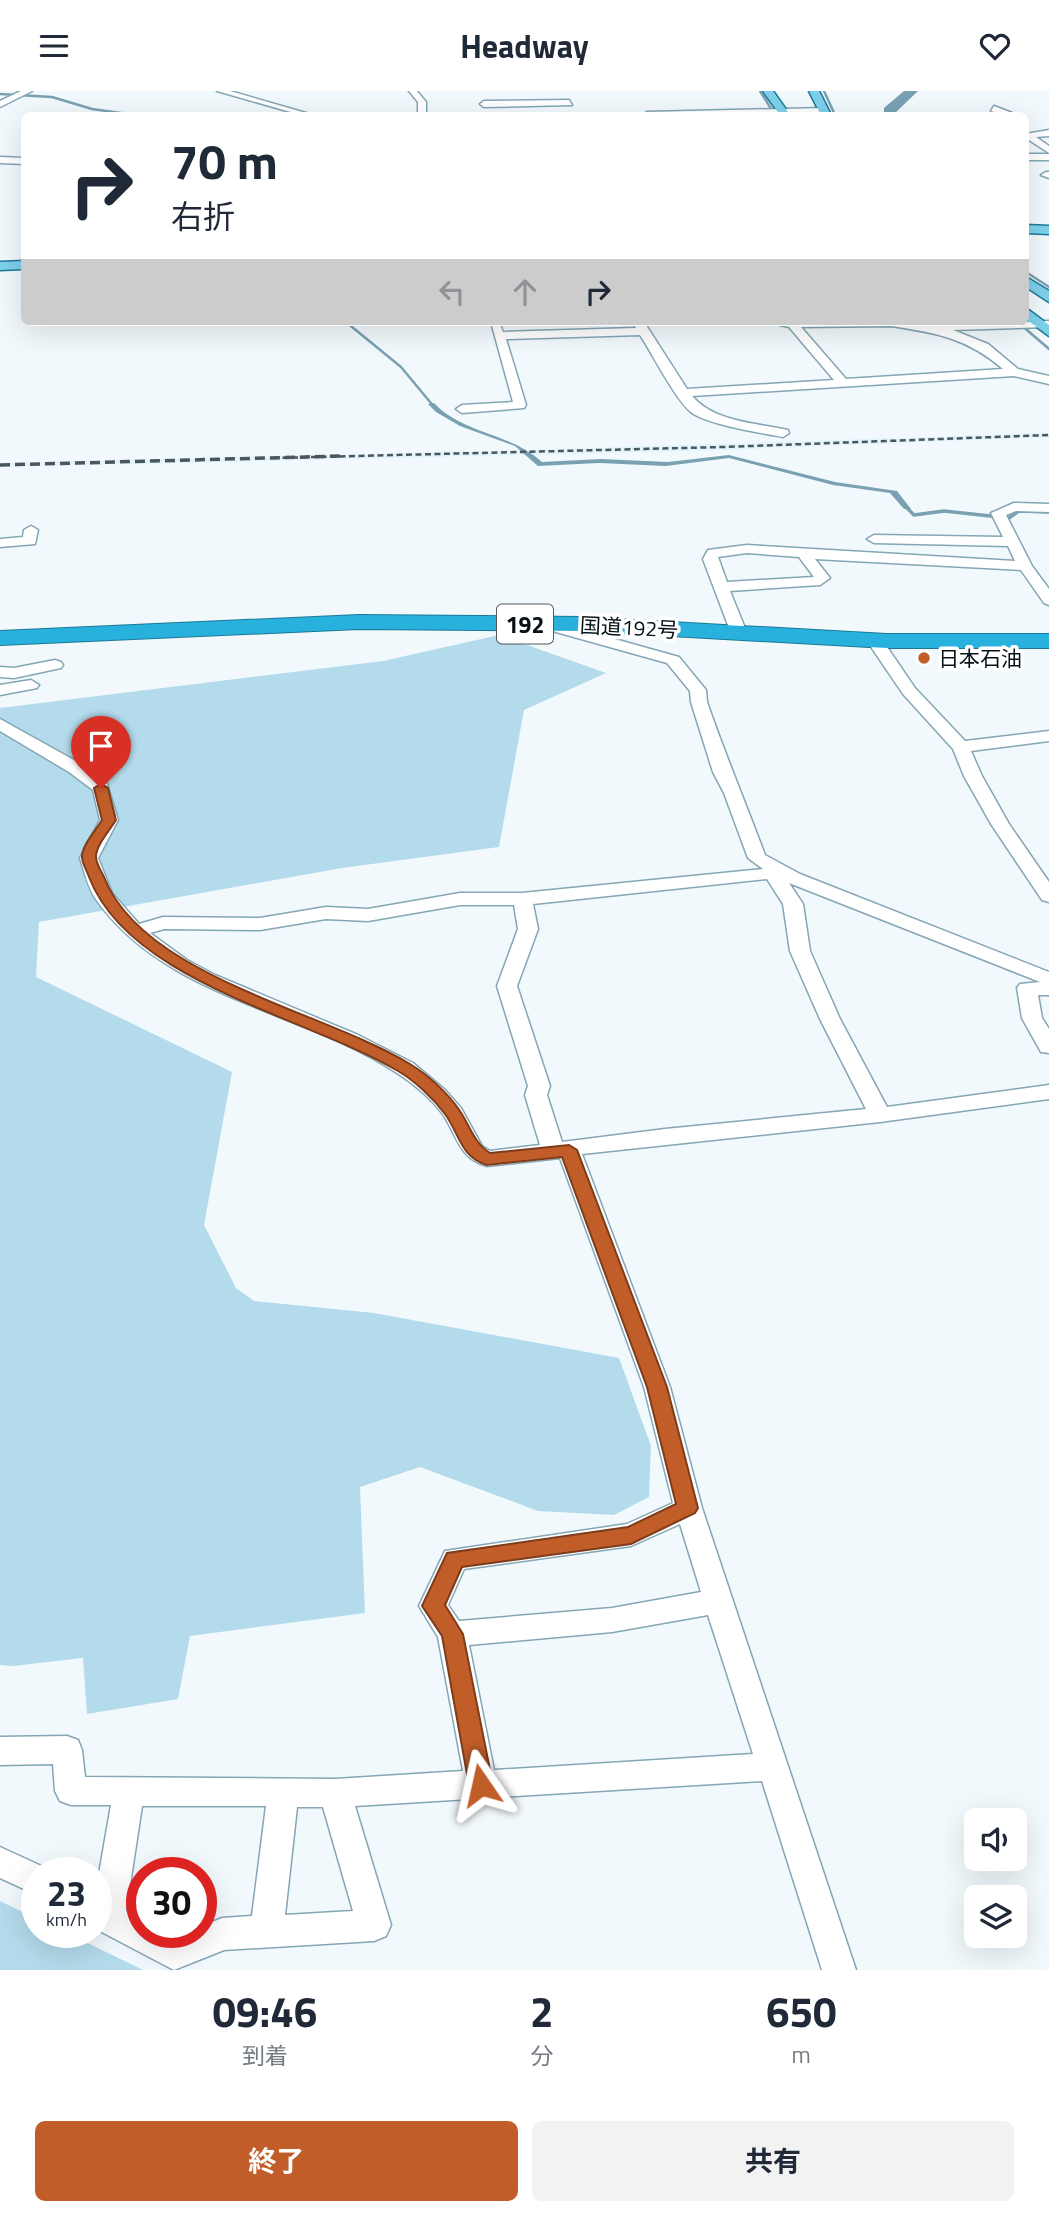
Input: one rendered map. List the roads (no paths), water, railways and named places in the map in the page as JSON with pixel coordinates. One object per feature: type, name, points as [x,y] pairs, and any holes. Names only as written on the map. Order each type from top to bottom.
[{"type":"highway","name":"国道192号","points":[[0,638],[359,622],[541,624],[875,641],[1049,641]]},
{"type":"main road","points":[[768,91],[777,112]]},
{"type":"main road","points":[[814,91],[824,112]]},
{"type":"main road","points":[[1029,229],[1049,230]]},
{"type":"main road","points":[[0,266],[21,265]]},
{"type":"main road","points":[[1029,283],[1049,298]]},
{"type":"main road","points":[[1029,323],[1046,327]]},
{"type":"street","points":[[221,91],[298,112]]},
{"type":"street","points":[[413,91],[422,102],[422,112]]},
{"type":"street","points":[[0,104],[24,93]]},
{"type":"street","points":[[487,112],[482,101],[569,103]]},
{"type":"street","points":[[994,109],[1002,112]]},
{"type":"street","points":[[1029,129],[1037,134]]},
{"type":"street","points":[[1029,135],[1049,133]]},
{"type":"street","points":[[1029,136],[1049,150]]},
{"type":"street","points":[[1029,157],[1049,157]]},
{"type":"street","points":[[0,160],[21,161]]},
{"type":"street","points":[[462,409],[520,405],[496,326]]},
{"type":"street","points":[[499,336],[640,326],[697,410],[747,426],[783,433]]},
{"type":"street","points":[[794,326],[842,382]]},
{"type":"street","points":[[916,326],[942,330],[981,345],[1014,372]]},
{"type":"street","points":[[924,327],[941,326]]},
{"type":"street","points":[[976,326],[981,345]]},
{"type":"street","points":[[1046,327],[1042,333],[1049,339]]},
{"type":"street","points":[[683,393],[1014,372],[1049,380]]},
{"type":"street","points":[[1049,508],[1014,507],[998,516],[1025,566],[1049,600]]},
{"type":"street","points":[[960,542],[946,527],[973,527]]},
{"type":"street","points":[[0,543],[30,541],[32,530]]},
{"type":"street","points":[[874,539],[1012,542]]},
{"type":"street","points":[[739,633],[710,559],[713,553],[747,549],[1025,566]]},
{"type":"street","points":[[721,587],[815,582],[823,578],[804,554]]},
{"type":"street","points":[[541,624],[673,660],[698,689],[699,702],[722,772],[733,793],[757,858],[778,871],[1049,979]]},
{"type":"street","points":[[875,641],[909,691],[961,747],[973,776],[1000,824],[1048,893]]},
{"type":"street","points":[[0,690],[29,682],[55,665]]},
{"type":"street","points":[[0,672],[29,682]]},
{"type":"street","points":[[0,724],[75,768],[101,788],[109,820],[92,846],[89,858],[103,895],[135,931],[180,964],[208,979],[317,1024],[405,1068],[437,1095],[453,1113],[473,1151],[487,1159],[665,1136],[880,1115],[1049,1092]]},
{"type":"street","points":[[961,747],[1049,736]]},
{"type":"street","points":[[135,931],[163,923],[260,923],[326,912],[368,915],[460,899],[522,899],[758,876],[778,871]]},
{"type":"street","points":[[778,871],[776,878],[793,904],[800,951],[880,1115]]},
{"type":"street","points":[[522,899],[528,929],[507,986],[539,1086],[536,1095],[562,1151],[657,1387],[688,1508],[839,1970]]},
{"type":"street","points":[[1049,989],[1027,988],[1032,1018],[1049,1047]]},
{"type":"street","points":[[481,1785],[452,1634],[433,1606],[455,1559],[631,1535],[688,1508]]},
{"type":"street","points":[[452,1634],[612,1620],[718,1601]]},
{"type":"street","points":[[0,1751],[67,1750],[71,1791],[335,1793],[771,1767]]},
{"type":"street","points":[[112,1869],[129,1792]]},
{"type":"street","points":[[267,1931],[283,1793]]},
{"type":"street","points":[[112,1920],[177,1955],[222,1934],[374,1925],[335,1793]]},
{"type":"street","points":[[0,1861],[21,1872]]},
{"type":"waterway","points":[[760,91],[773,112]]},
{"type":"waterway","points":[[824,91],[834,112]]},
{"type":"waterway","points":[[889,111],[912,91]]},
{"type":"waterway","points":[[0,94],[52,97],[92,109],[114,112]]},
{"type":"waterway","points":[[1029,274],[1049,287]]},
{"type":"waterway","points":[[351,326],[401,367],[435,408]]},
{"type":"waterway","points":[[1022,326],[1049,349]]},
{"type":"waterway","points":[[905,506],[914,515],[944,511],[1009,518],[1019,511],[1049,512]]},
{"type":"railway","points":[[273,458],[724,447],[1049,435]]},
{"type":"railway","points":[[0,465],[343,456]]},
{"type":"place","name":"日本石油","points":[[924,658]]}]
